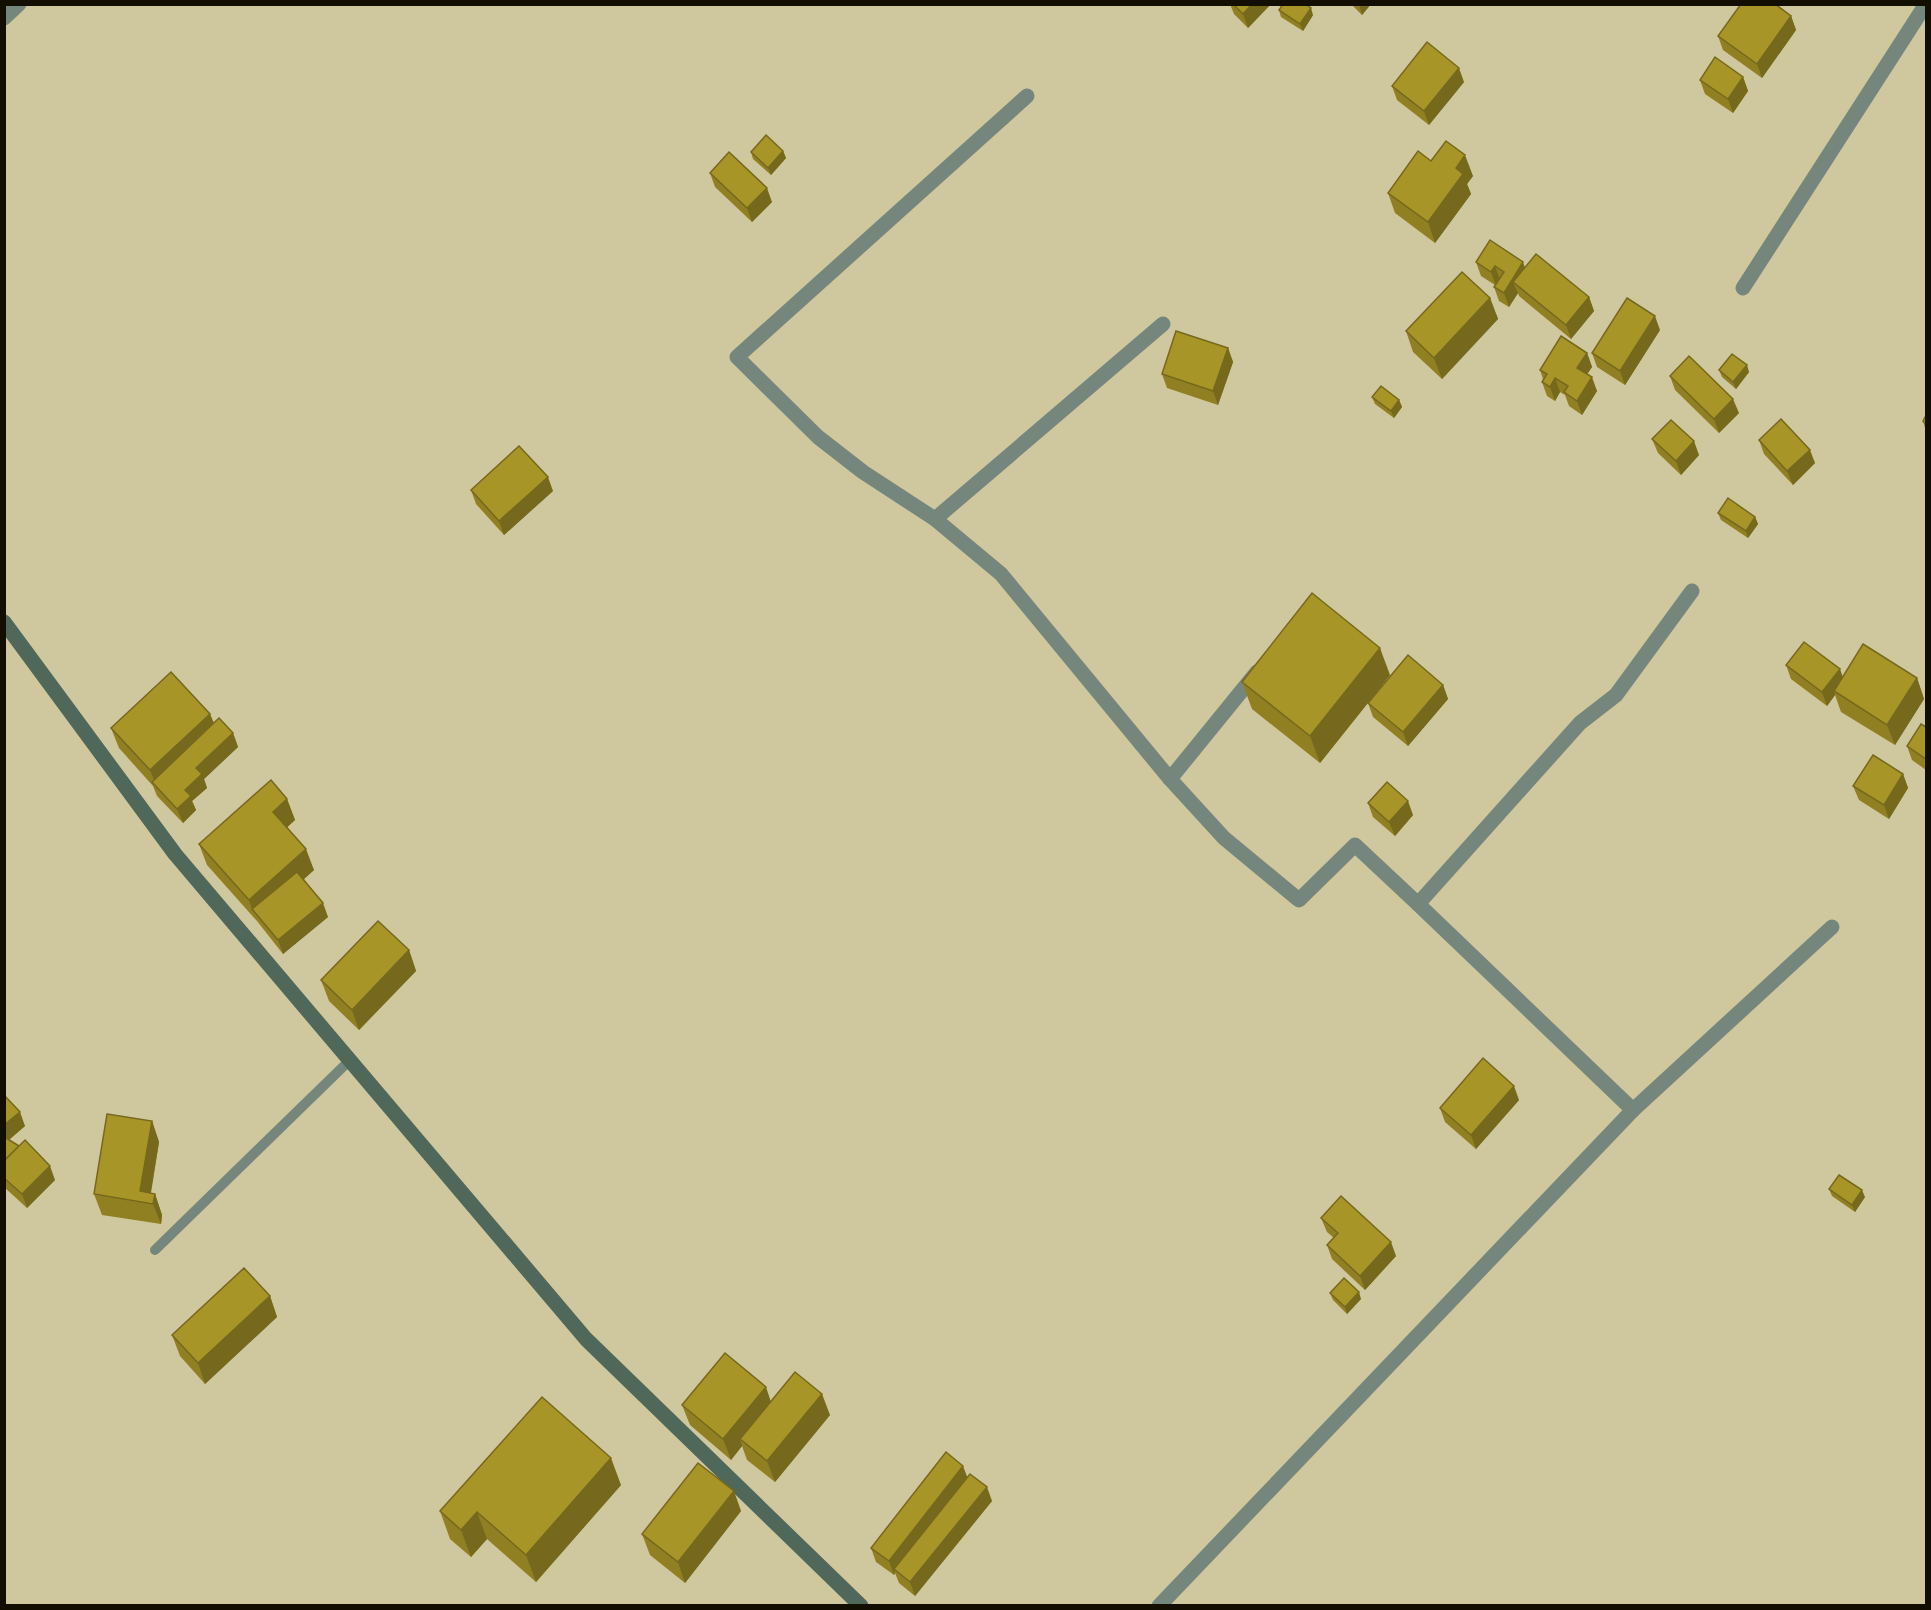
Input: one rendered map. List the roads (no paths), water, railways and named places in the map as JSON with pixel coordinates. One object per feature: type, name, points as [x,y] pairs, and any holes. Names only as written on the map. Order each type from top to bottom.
[{"type":"street","points":[[4,18],[19,4]]},
{"type":"street","points":[[1743,288],[1926,4]]},
{"type":"street","points":[[1027,96],[737,357],[818,437],[862,472],[935,519],[1001,574],[1170,779],[1224,838],[1299,900],[1355,845],[1633,1110]]},
{"type":"street","points":[[935,519],[1163,324]]},
{"type":"street","points":[[1418,904],[1580,723],[1616,695],[1692,591]]},
{"type":"street","points":[[4,622],[175,854],[586,1339],[861,1605]]},
{"type":"street","points":[[1170,779],[1262,665]]},
{"type":"street","points":[[1159,1605],[1633,1110],[1832,927]]},
{"type":"lane","points":[[155,1250],[350,1060]]}]
